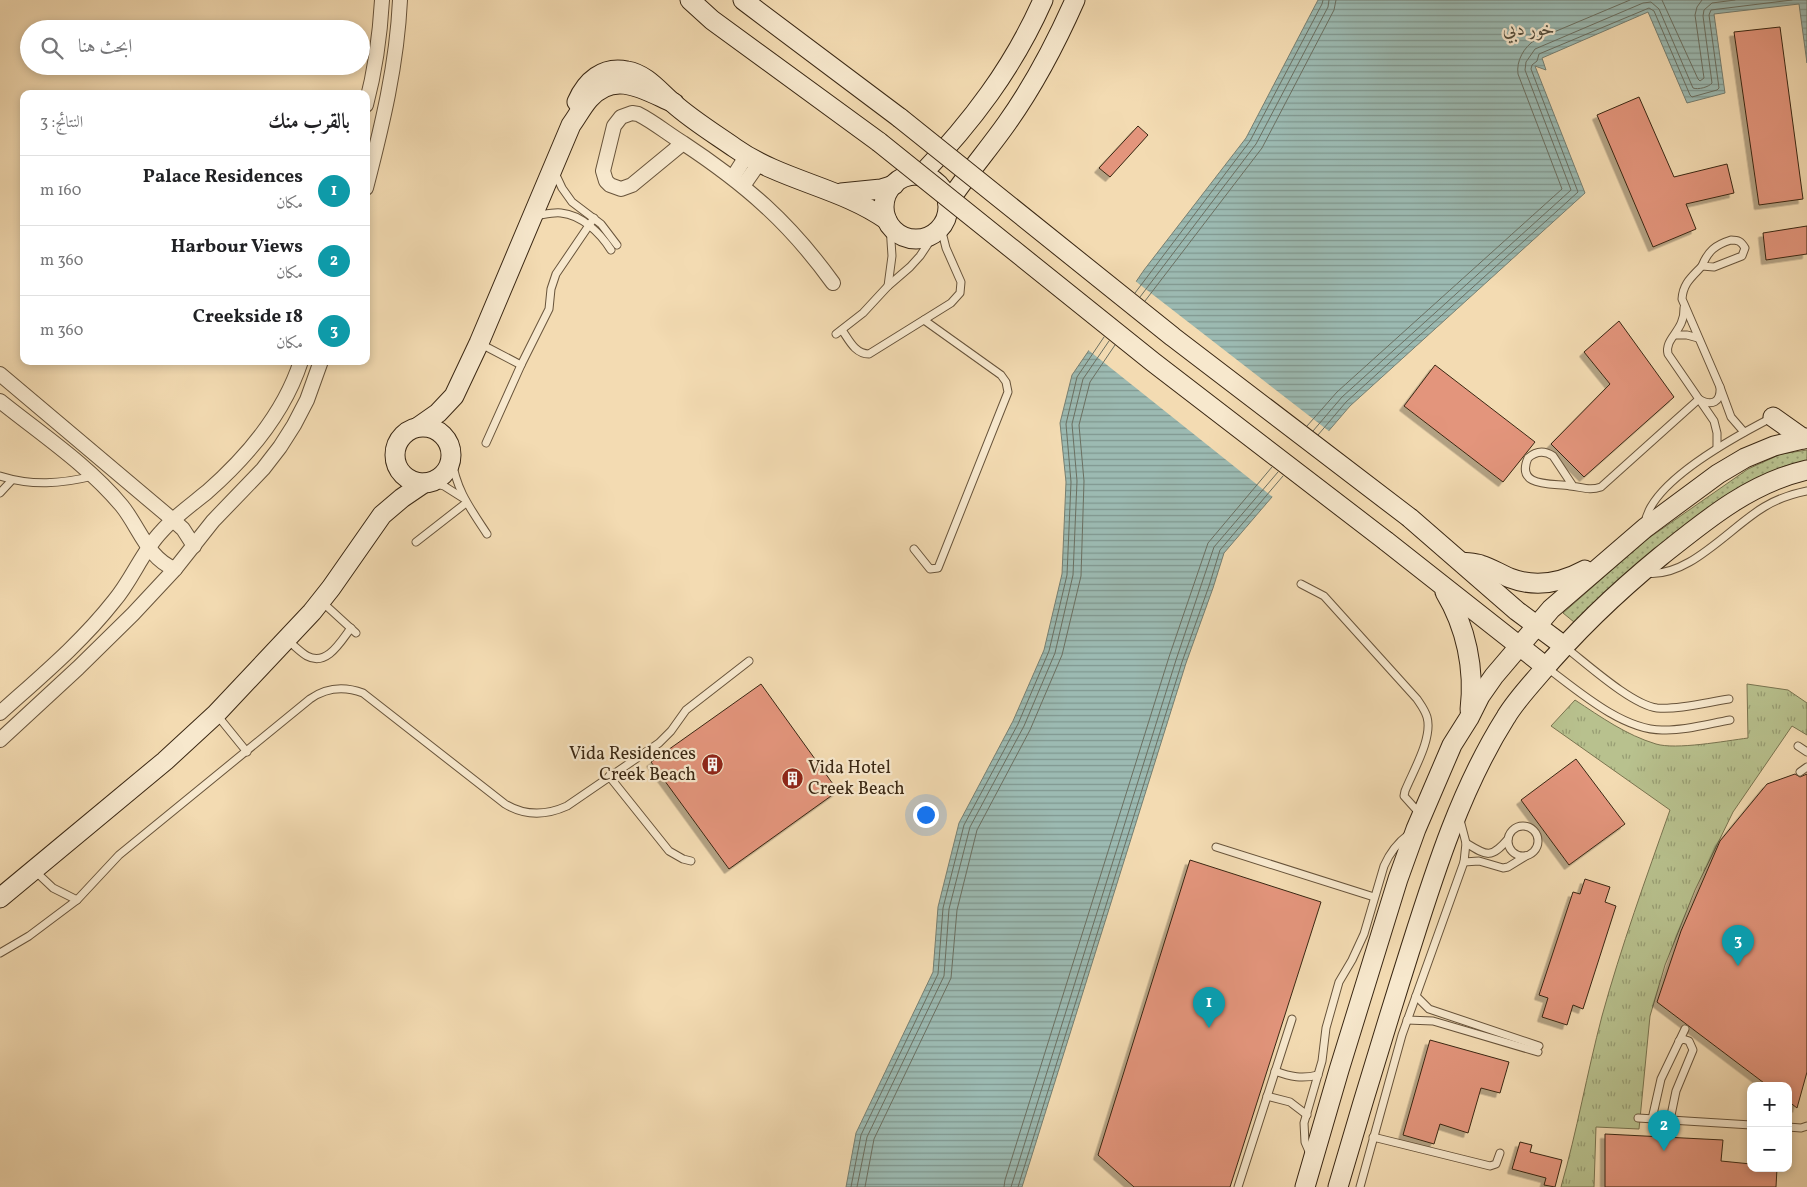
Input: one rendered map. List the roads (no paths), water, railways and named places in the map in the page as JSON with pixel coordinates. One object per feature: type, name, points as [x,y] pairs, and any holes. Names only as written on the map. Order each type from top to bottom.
[{"type":"street","points":[[369,90],[376,59],[382,0]]},
{"type":"street","points":[[370,172],[388,99],[395,61],[400,0]]},
{"type":"street","points":[[690,0],[712,20],[879,142],[1153,362],[1546,667]]},
{"type":"street","points":[[742,0],[900,118],[1173,337],[1410,518],[1536,626],[1564,646]]},
{"type":"street","points":[[920,176],[984,104],[1015,54],[1043,0]]},
{"type":"street","points":[[948,203],[971,168],[1007,123],[1030,88],[1060,34],[1075,0]]},
{"type":"street","points":[[1,898],[165,761],[216,714],[287,640],[321,601],[382,516],[402,498],[426,483],[442,476],[446,470],[451,451],[450,421],[454,396],[534,216],[571,125],[576,106],[584,88],[596,76],[612,70],[630,71],[638,74],[659,89],[674,104],[753,159],[797,180],[837,193],[863,205],[888,223],[898,233],[912,238],[927,237],[939,230],[947,216],[948,203],[943,190],[933,180],[920,176],[910,176],[901,179],[888,192],[885,201],[888,223]]},
{"type":"street","points":[[683,144],[627,188],[615,188],[604,176],[604,165],[617,121],[632,113],[643,116],[738,182],[792,231],[833,283]]},
{"type":"street","points":[[738,182],[753,159]]},
{"type":"street","points":[[837,193],[866,191],[894,185]]},
{"type":"street","points":[[0,713],[90,629],[116,600],[149,546],[173,520],[222,479],[259,440],[288,395],[299,365]]},
{"type":"street","points":[[0,740],[98,650],[175,569],[213,521],[280,447],[307,400],[320,365]]},
{"type":"street","points":[[0,374],[173,520],[183,529],[194,546]]},
{"type":"street","points":[[426,483],[410,480],[399,470],[395,456],[399,440],[404,434],[438,413],[454,396]]},
{"type":"street","points":[[0,401],[93,476],[123,508],[157,558],[162,563],[175,569]]},
{"type":"street","points":[[1773,417],[1806,438]]},
{"type":"street","points":[[418,427],[434,429],[447,439],[451,451]]},
{"type":"street","points":[[1305,1187],[1395,888],[1419,822],[1452,746],[1480,696],[1551,609],[1645,528],[1718,474],[1745,458],[1774,446],[1806,438]]},
{"type":"street","points":[[382,516],[391,490],[396,463]]},
{"type":"street","points":[[1338,1187],[1369,1079],[1426,900],[1457,814],[1479,765],[1506,717],[1564,646],[1612,597],[1641,572],[1732,502],[1784,475],[1807,470]]},
{"type":"street","points":[[1460,562],[1481,565],[1519,581],[1543,584],[1566,579],[1605,561]]},
{"type":"street","points":[[1441,584],[1452,603],[1466,640],[1472,679],[1469,718]]},
{"type":"lane","points":[[552,169],[567,195],[578,207],[607,230],[618,245]]},
{"type":"lane","points":[[534,216],[569,214],[589,225],[601,236],[611,250]]},
{"type":"lane","points":[[486,444],[521,365],[549,309],[550,290],[556,274],[594,218]]},
{"type":"lane","points":[[888,223],[892,256],[888,286]]},
{"type":"lane","points":[[939,230],[960,276],[961,287],[957,298],[869,354],[856,350],[839,332],[868,308],[888,286],[915,262],[939,230]]},
{"type":"lane","points":[[1702,266],[1714,267],[1739,258],[1742,256],[1744,248],[1742,244],[1735,240],[1718,244],[1709,252],[1702,266],[1682,290],[1684,305],[1731,417],[1744,432]]},
{"type":"lane","points":[[1684,305],[1683,321],[1675,335],[1668,342],[1668,354],[1714,421],[1717,433],[1717,448]]},
{"type":"lane","points":[[914,549],[930,569],[938,568],[1008,396],[1006,382],[1001,375],[924,320]]},
{"type":"lane","points":[[1675,335],[1687,335],[1698,338]]},
{"type":"lane","points":[[479,343],[521,365]]},
{"type":"lane","points":[[1699,399],[1710,404],[1716,403],[1719,399],[1720,387]]},
{"type":"lane","points":[[1573,486],[1553,456],[1548,453],[1537,452],[1528,458],[1525,470],[1531,480],[1537,483],[1573,486],[1584,490],[1591,490],[1606,484],[1699,399]]},
{"type":"lane","points":[[1645,528],[1647,514],[1654,501],[1679,476],[1717,448],[1773,417]]},
{"type":"lane","points":[[451,451],[456,478],[465,501],[487,534]]},
{"type":"lane","points":[[0,476],[27,482],[58,483],[93,476]]},
{"type":"lane","points":[[0,493],[12,480]]},
{"type":"lane","points":[[426,483],[444,486],[465,501]]},
{"type":"lane","points":[[1641,572],[1660,574],[1678,569],[1764,506],[1782,498],[1807,491]]},
{"type":"lane","points":[[416,542],[465,501]]},
{"type":"lane","points":[[1301,584],[1324,596],[1417,700],[1424,710],[1428,724],[1427,738],[1404,796],[1419,822],[1388,856],[1358,947],[1339,982],[1326,1028],[1322,1061],[1304,1124],[1305,1142],[1313,1159]]},
{"type":"lane","points":[[287,640],[306,656],[322,658],[332,653],[353,631],[321,601]]},
{"type":"lane","points":[[1564,646],[1630,697],[1646,705],[1664,708],[1730,698]]},
{"type":"lane","points":[[0,952],[29,936],[77,900],[119,855],[318,693],[345,688],[371,697],[505,804],[522,812],[541,814],[567,806],[665,737],[686,710],[749,661]]},
{"type":"lane","points":[[1546,667],[1619,718],[1640,727],[1663,730],[1730,720]]},
{"type":"lane","points":[[216,714],[247,752]]},
{"type":"lane","points":[[1798,746],[1807,752]]},
{"type":"lane","points":[[1800,772],[1807,767]]},
{"type":"lane","points":[[609,776],[669,851],[691,861]]},
{"type":"lane","points":[[1360,1187],[1408,1020],[1464,862],[1466,842],[1457,814]]},
{"type":"lane","points":[[1464,862],[1479,861],[1503,868],[1508,867],[1536,849],[1538,843],[1537,837],[1530,828],[1525,826],[1514,829],[1498,850],[1490,854],[1482,853],[1466,842]]},
{"type":"lane","points":[[1508,839],[1511,850],[1520,856],[1526,856]]},
{"type":"lane","points":[[1216,847],[1374,897]]},
{"type":"lane","points":[[1488,863],[1490,854]]},
{"type":"lane","points":[[34,870],[53,888],[77,900]]},
{"type":"lane","points":[[1408,1020],[1433,1021],[1539,1049],[1430,1009],[1416,996]]},
{"type":"lane","points":[[1238,1187],[1292,1019]]},
{"type":"lane","points":[[1652,1119],[1661,1079],[1685,1029]]},
{"type":"lane","points":[[1670,1120],[1676,1091],[1693,1050],[1689,1041],[1683,1039],[1679,1041]]},
{"type":"lane","points":[[1275,1071],[1296,1078],[1318,1075]]},
{"type":"lane","points":[[1268,1096],[1290,1102],[1307,1115]]},
{"type":"lane","points":[[1638,1118],[1747,1125]]},
{"type":"lane","points":[[1792,1128],[1805,1129]]},
{"type":"lane","points":[[1373,1137],[1490,1166],[1496,1164],[1500,1153]]},
{"type":"water","name":"خور دبي","points":[[1318,0],[1807,0],[1807,63],[1799,4],[1714,14],[1725,93],[1687,103],[1648,12],[1542,58],[1546,70],[1535,66],[1585,193],[1350,406],[1224,553],[1186,663],[1022,1187],[846,1187],[856,1133],[933,972],[938,907],[959,823],[1013,721],[1044,650],[1062,574],[1066,482],[1060,423],[1072,375],[1144,270],[1246,138]]},
{"type":"place","name":"Vida Residences Creek Beach","points":[[712,764]]},
{"type":"place","name":"Vida Hotel Creek Beach","points":[[792,778]]},
{"type":"place","name":"Creekside 18","points":[[1738,966]]},
{"type":"place","name":"Palace Residences","points":[[1209,1028]]},
{"type":"place","name":"Harbour Views","points":[[1664,1151]]}]
